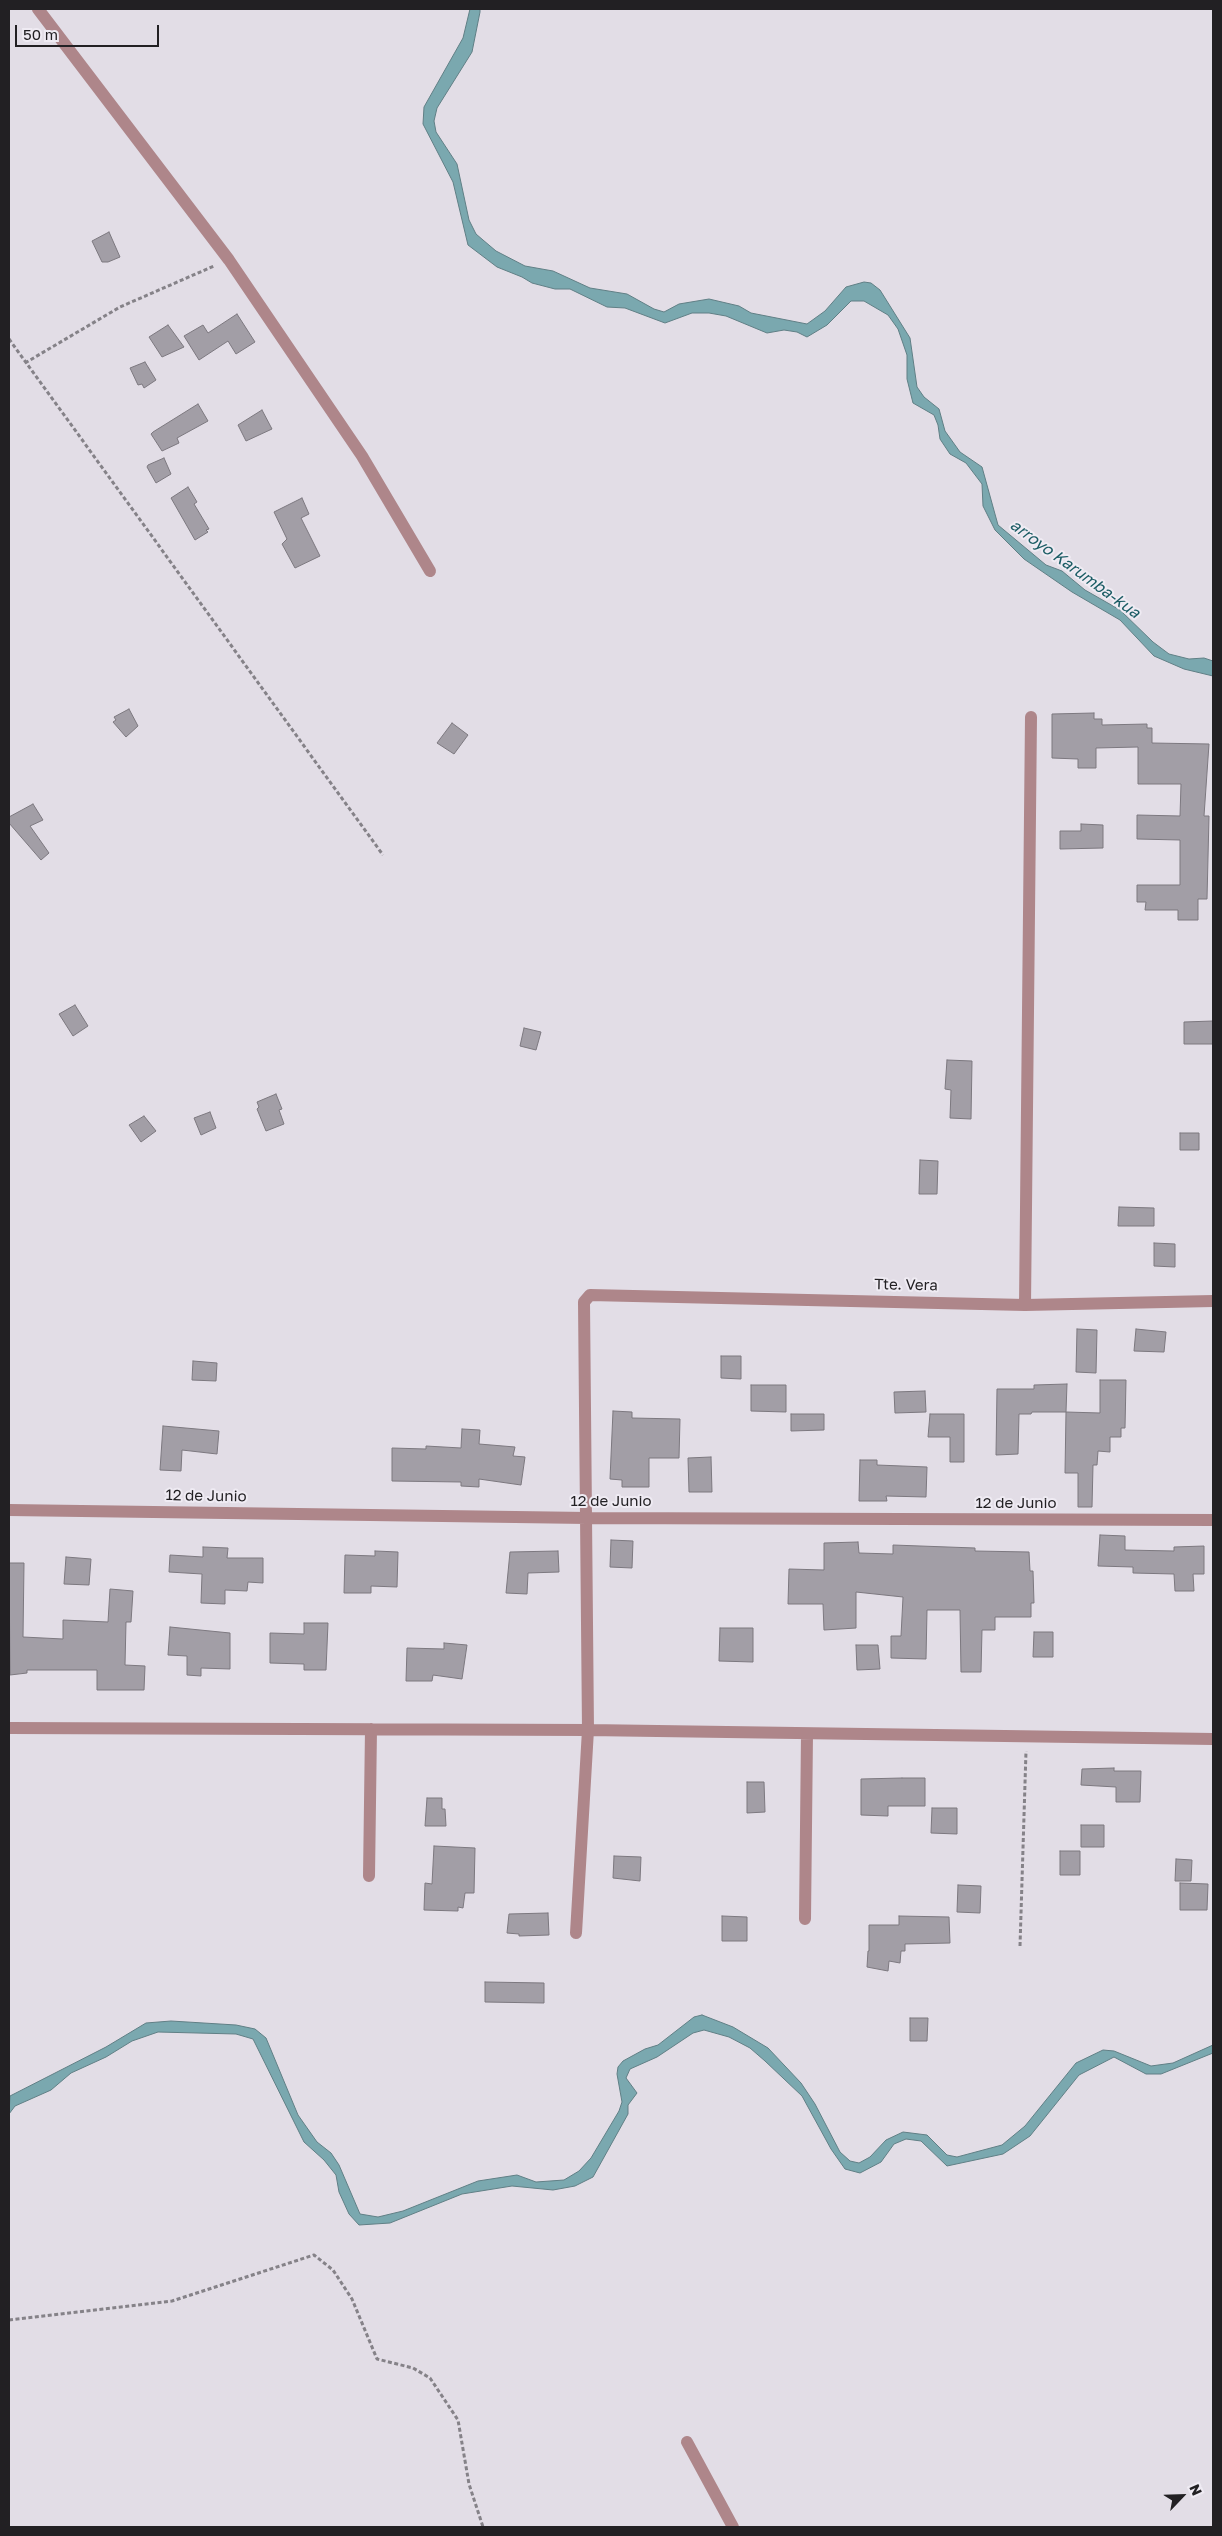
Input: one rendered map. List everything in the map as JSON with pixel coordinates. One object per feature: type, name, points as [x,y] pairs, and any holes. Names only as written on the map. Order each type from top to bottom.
[{"type":"street","points":[[38,9],[228,260],[362,456],[430,570]]},
{"type":"street","points":[[1025,1305],[1031,717]]},
{"type":"street","name":"Tte. Vera","points":[[587,1518],[584,1302],[590,1295],[1025,1305],[1213,1300]]},
{"type":"street","name":"12 de Junio","points":[[9,1510],[587,1518],[1213,1520]]},
{"type":"street","points":[[576,1933],[588,1730],[587,1518]]},
{"type":"street","points":[[9,1728],[588,1730],[1213,1739]]},
{"type":"street","points":[[369,1876],[370,1729]]},
{"type":"street","points":[[805,1919],[807,1734]]},
{"type":"street","points":[[687,2442],[733,2527]]},
{"type":"path","points":[[25,363],[120,307],[228,260]]},
{"type":"path","points":[[9,339],[383,856]]},
{"type":"path","points":[[1020,1946],[1027,1737]]},
{"type":"path","points":[[9,2320],[172,2301],[314,2255],[334,2270],[352,2299],[377,2359],[413,2368],[430,2378],[458,2420],[469,2484],[483,2527]]},
{"type":"water","points":[[470,9],[480,9],[472,52],[437,108],[434,121],[436,132],[457,164],[469,220],[476,234],[496,251],[525,266],[553,271],[590,288],[627,294],[654,309],[664,312],[679,304],[709,299],[739,306],[751,313],[807,324],[825,311],[846,287],[864,282],[871,283],[880,290],[910,338],[917,387],[924,397],[939,409],[945,431],[960,452],[982,467],[998,525],[1046,565],[1062,571],[1085,590],[1120,610],[1153,642],[1169,654],[1189,659],[1204,658],[1213,661],[1213,676],[1184,669],[1154,656],[1120,620],[1072,592],[1024,559],[995,530],[983,506],[982,484],[966,463],[950,454],[940,439],[934,415],[913,403],[907,379],[907,355],[898,329],[888,315],[864,301],[851,301],[827,325],[807,337],[797,332],[784,330],[767,333],[726,316],[709,313],[692,313],[665,323],[625,308],[607,307],[570,289],[555,289],[532,283],[497,267],[468,245],[453,182],[423,124],[424,107],[463,38]]},
{"type":"water","points":[[702,2015],[733,2027],[768,2048],[801,2083],[815,2104],[840,2152],[850,2161],[859,2163],[870,2157],[886,2140],[903,2132],[927,2135],[947,2155],[957,2157],[1002,2145],[1025,2126],[1076,2063],[1103,2050],[1114,2051],[1151,2066],[1173,2063],[1213,2045],[1213,2053],[1161,2074],[1146,2074],[1114,2057],[1079,2075],[1030,2136],[1003,2154],[947,2166],[921,2141],[906,2139],[894,2144],[881,2162],[860,2173],[845,2169],[831,2149],[802,2096],[765,2061],[750,2048],[729,2037],[704,2030],[693,2033],[657,2057],[630,2069],[626,2078],[637,2093],[628,2105],[628,2114],[593,2177],[575,2186],[553,2190],[512,2186],[462,2194],[390,2223],[359,2225],[349,2214],[339,2192],[336,2175],[324,2160],[304,2142],[253,2039],[236,2034],[158,2032],[132,2041],[106,2057],[71,2073],[51,2090],[15,2106],[9,2114],[10,2096],[106,2047],[146,2023],[171,2021],[236,2025],[255,2029],[266,2038],[298,2115],[317,2142],[331,2153],[339,2165],[360,2214],[378,2217],[403,2211],[478,2181],[517,2175],[536,2182],[564,2180],[579,2171],[591,2158],[619,2111],[622,2102],[617,2074],[618,2067],[623,2061],[645,2049],[658,2045],[694,2017]]},
{"type":"building","points":[[109,232],[120,257],[108,262],[102,262],[92,241]]},
{"type":"building","points":[[237,314],[255,342],[236,354],[228,341],[199,360],[184,336],[203,325],[208,333]]},
{"type":"building","points":[[168,325],[184,347],[162,357],[149,337]]},
{"type":"building","points":[[145,362],[156,380],[144,388],[142,384],[138,385],[130,368]]},
{"type":"building","points":[[198,404],[208,421],[177,438],[179,443],[162,451],[151,434]]},
{"type":"building","points":[[262,410],[272,429],[246,441],[238,425]]},
{"type":"building","points":[[164,458],[171,474],[156,483],[147,467]]},
{"type":"building","points":[[188,487],[197,502],[194,504],[209,529],[206,530],[208,532],[195,540],[171,498]]},
{"type":"building","points":[[302,498],[309,514],[301,518],[320,556],[295,568],[282,544],[287,539],[274,512]]},
{"type":"building","points":[[129,709],[138,726],[126,737],[113,722],[116,720],[114,717]]},
{"type":"building","points":[[1094,713],[1094,719],[1102,719],[1102,725],[1147,724],[1147,728],[1152,728],[1152,743],[1209,744],[1204,816],[1209,816],[1207,899],[1198,899],[1198,920],[1178,920],[1178,910],[1145,910],[1146,902],[1137,902],[1137,885],[1180,885],[1180,840],[1137,839],[1137,815],[1180,816],[1181,784],[1138,784],[1138,747],[1096,748],[1096,768],[1078,768],[1078,759],[1052,758],[1052,714]]},
{"type":"building","points":[[452,723],[468,735],[454,754],[437,743]]},
{"type":"building","points":[[33,804],[43,820],[30,826],[49,853],[41,860],[9,823],[9,817]]},
{"type":"building","points":[[1081,824],[1103,825],[1103,848],[1060,849],[1060,831],[1081,831]]},
{"type":"building","points":[[75,1005],[88,1026],[73,1036],[59,1014]]},
{"type":"building","points":[[1213,1021],[1213,1044],[1184,1044],[1184,1022]]},
{"type":"building","points":[[524,1028],[541,1032],[536,1050],[520,1046]]},
{"type":"building","points":[[947,1060],[972,1061],[971,1119],[950,1118],[951,1090],[945,1089]]},
{"type":"building","points":[[276,1094],[282,1109],[279,1110],[284,1124],[266,1131],[257,1109],[259,1107],[257,1102]]},
{"type":"building","points":[[210,1112],[216,1128],[201,1135],[194,1118]]},
{"type":"building","points":[[144,1116],[156,1131],[141,1142],[129,1125]]},
{"type":"building","points":[[1180,1133],[1199,1133],[1199,1150],[1180,1150]]},
{"type":"building","points":[[920,1160],[938,1161],[937,1194],[919,1194]]},
{"type":"building","points":[[1119,1207],[1154,1208],[1154,1226],[1118,1226]]},
{"type":"building","points":[[1154,1243],[1175,1244],[1175,1267],[1154,1266]]},
{"type":"building","points":[[1077,1329],[1097,1330],[1096,1373],[1076,1372]]},
{"type":"building","points":[[1136,1329],[1166,1332],[1164,1352],[1134,1351]]},
{"type":"building","points":[[721,1356],[741,1356],[741,1379],[721,1378]]},
{"type":"building","points":[[193,1361],[217,1363],[216,1381],[192,1380]]},
{"type":"building","points":[[1100,1380],[1126,1380],[1125,1428],[1121,1428],[1121,1437],[1110,1437],[1110,1452],[1098,1451],[1097,1465],[1093,1465],[1092,1507],[1078,1507],[1078,1473],[1065,1473],[1066,1412],[1100,1413]]},
{"type":"building","points":[[1067,1384],[1066,1412],[1019,1414],[1018,1454],[996,1455],[997,1389],[1034,1389],[1034,1385]]},
{"type":"building","points":[[751,1385],[786,1385],[786,1412],[751,1411]]},
{"type":"building","points":[[925,1391],[926,1412],[895,1413],[894,1392]]},
{"type":"building","points":[[613,1411],[632,1412],[632,1418],[680,1419],[679,1458],[649,1458],[649,1487],[622,1487],[622,1480],[610,1479]]},
{"type":"building","points":[[791,1414],[824,1414],[824,1430],[791,1431]]},
{"type":"building","points":[[930,1414],[964,1414],[964,1462],[950,1462],[950,1437],[928,1437]]},
{"type":"building","points":[[163,1426],[219,1431],[217,1454],[182,1450],[181,1471],[160,1470]]},
{"type":"building","points":[[462,1429],[480,1430],[479,1444],[515,1447],[513,1456],[525,1457],[521,1485],[479,1479],[479,1487],[461,1486],[461,1482],[392,1481],[392,1448],[426,1449],[426,1446],[461,1448]]},
{"type":"building","points":[[711,1457],[712,1492],[689,1492],[688,1458]]},
{"type":"building","points":[[860,1460],[877,1460],[877,1465],[927,1467],[926,1497],[886,1496],[887,1501],[859,1501]]},
{"type":"building","points":[[1100,1535],[1125,1536],[1125,1550],[1174,1551],[1174,1547],[1204,1546],[1204,1574],[1193,1574],[1194,1591],[1175,1591],[1174,1574],[1133,1573],[1133,1567],[1098,1566]]},
{"type":"building","points":[[611,1540],[633,1541],[632,1568],[610,1567]]},
{"type":"building","points":[[858,1542],[859,1553],[893,1554],[893,1545],[975,1548],[975,1551],[1029,1552],[1030,1571],[1033,1571],[1034,1603],[1031,1603],[1031,1617],[995,1617],[995,1630],[982,1630],[981,1672],[961,1672],[960,1610],[927,1610],[926,1659],[891,1658],[891,1636],[901,1636],[903,1597],[856,1592],[856,1628],[824,1630],[823,1604],[788,1604],[789,1569],[824,1570],[824,1543]]},
{"type":"building","points":[[203,1547],[228,1548],[227,1558],[263,1558],[263,1583],[248,1582],[247,1591],[225,1590],[225,1604],[201,1603],[202,1574],[169,1572],[170,1555],[203,1557]]},
{"type":"building","points":[[375,1551],[398,1552],[397,1587],[371,1586],[371,1593],[344,1593],[345,1555],[375,1556]]},
{"type":"building","points":[[558,1551],[559,1572],[528,1573],[527,1594],[506,1593],[510,1552]]},
{"type":"building","points":[[66,1557],[91,1559],[89,1585],[64,1584]]},
{"type":"building","points":[[9,1563],[24,1563],[23,1637],[63,1639],[63,1620],[108,1622],[110,1589],[133,1591],[131,1622],[126,1622],[125,1665],[145,1666],[144,1690],[97,1690],[97,1670],[27,1670],[27,1673],[10,1675]]},
{"type":"building","points":[[304,1623],[328,1623],[326,1670],[304,1670],[304,1664],[270,1663],[270,1633],[304,1634]]},
{"type":"building","points":[[170,1627],[230,1633],[230,1669],[201,1668],[201,1676],[187,1675],[187,1656],[168,1655]]},
{"type":"building","points":[[720,1628],[753,1628],[753,1662],[719,1661]]},
{"type":"building","points":[[1034,1632],[1053,1632],[1053,1657],[1033,1657]]},
{"type":"building","points":[[444,1643],[467,1645],[462,1679],[433,1675],[432,1681],[406,1681],[407,1648],[444,1649]]},
{"type":"building","points":[[856,1645],[878,1645],[880,1669],[857,1670]]},
{"type":"building","points":[[1114,1768],[1114,1771],[1141,1771],[1140,1802],[1116,1802],[1116,1787],[1081,1785],[1082,1769]]},
{"type":"building","points":[[925,1778],[925,1806],[888,1806],[888,1816],[861,1815],[861,1779]]},
{"type":"building","points":[[747,1782],[764,1782],[765,1812],[747,1813]]},
{"type":"building","points":[[427,1798],[442,1798],[442,1809],[445,1809],[446,1826],[425,1826]]},
{"type":"building","points":[[932,1808],[957,1808],[957,1834],[931,1833]]},
{"type":"building","points":[[1081,1825],[1104,1825],[1104,1847],[1081,1847]]},
{"type":"building","points":[[434,1846],[475,1848],[474,1893],[465,1893],[463,1908],[458,1907],[458,1911],[424,1910],[425,1883],[432,1884]]},
{"type":"building","points":[[1060,1851],[1080,1851],[1080,1875],[1060,1875]]},
{"type":"building","points":[[614,1856],[641,1857],[640,1881],[613,1878]]},
{"type":"building","points":[[1176,1859],[1192,1860],[1191,1881],[1175,1881]]},
{"type":"building","points":[[1180,1883],[1208,1884],[1207,1910],[1180,1910]]},
{"type":"building","points":[[958,1885],[981,1886],[980,1913],[957,1912]]},
{"type":"building","points":[[548,1913],[549,1935],[519,1936],[519,1934],[507,1933],[509,1914]]},
{"type":"building","points":[[722,1916],[747,1917],[747,1941],[722,1941]]},
{"type":"building","points":[[899,1916],[949,1917],[950,1943],[905,1944],[905,1951],[901,1951],[900,1963],[889,1961],[888,1971],[867,1967],[869,1925],[899,1925]]},
{"type":"building","points":[[485,1982],[544,1983],[544,2003],[485,2002]]},
{"type":"building","points":[[910,2018],[928,2018],[927,2041],[910,2041]]},
{"type":"water label","name":"arroyo Karumba-kua","points":[[1075,569]]}]
